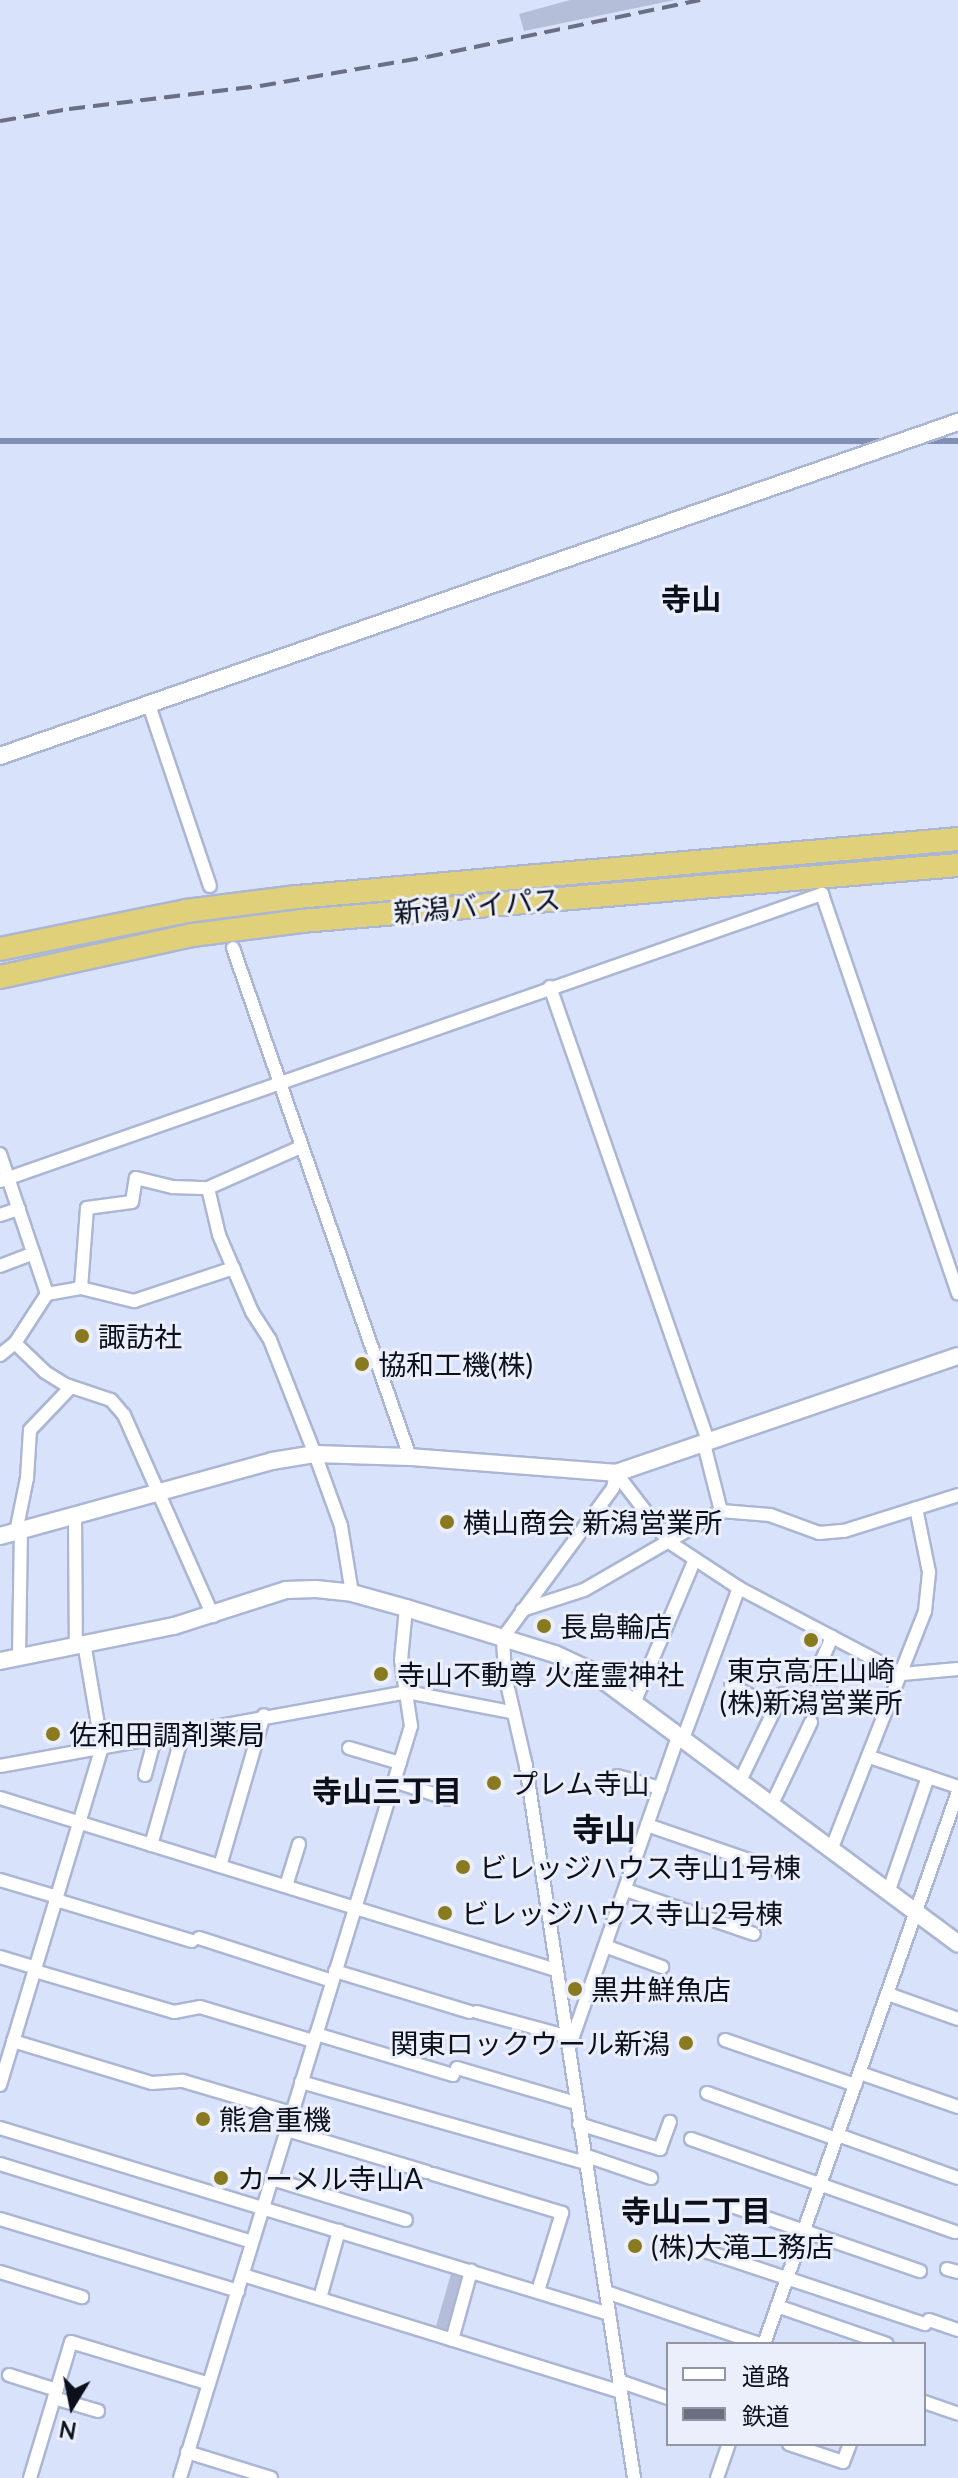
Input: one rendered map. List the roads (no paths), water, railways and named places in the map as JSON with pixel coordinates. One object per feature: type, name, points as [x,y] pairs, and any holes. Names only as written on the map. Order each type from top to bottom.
[{"type":"highway","name":"新潟バイパス","points":[[0,949],[186,911],[297,897],[958,839]]},
{"type":"highway","name":"新潟バイパス","points":[[0,977],[180,938],[302,921],[958,865]]},
{"type":"street","points":[[0,756],[958,422]]},
{"type":"street","points":[[149,705],[210,886]]},
{"type":"street","points":[[4,1180],[822,894],[958,1293]]},
{"type":"street","points":[[233,948],[410,1457]]},
{"type":"street","points":[[550,987],[706,1444],[721,1511]]},
{"type":"street","points":[[81,1288],[87,1208],[132,1202],[136,1178],[173,1187],[208,1188],[301,1147]]},
{"type":"street","points":[[0,1154],[4,1180],[19,1209],[47,1294]]},
{"type":"street","points":[[208,1188],[219,1235],[252,1312],[270,1340],[341,1526],[352,1593]]},
{"type":"street","points":[[0,1215],[19,1209]]},
{"type":"street","points":[[941,1240],[958,1293]]},
{"type":"street","points":[[0,1266],[34,1253]]},
{"type":"street","points":[[0,1355],[15,1343],[47,1294],[81,1288],[134,1301],[234,1268]]},
{"type":"street","points":[[15,1343],[45,1372],[71,1387],[111,1400],[124,1415],[213,1616]]},
{"type":"street","points":[[12,1533],[272,1461],[315,1454],[410,1457],[616,1473],[958,1356]]},
{"type":"street","points":[[19,1656],[12,1533],[27,1478],[30,1430],[71,1387]]},
{"type":"street","points":[[616,1473],[669,1542],[739,1588],[902,1674],[958,1669]]},
{"type":"street","points":[[616,1473],[613,1488],[503,1638],[511,1712],[526,1766],[634,2478]]},
{"type":"street","points":[[522,1610],[584,1590],[721,1511],[770,1515],[819,1533],[844,1531],[958,1495]]},
{"type":"street","points":[[831,1850],[919,1632],[929,1591],[929,1572],[916,1508]]},
{"type":"street","points":[[0,2085],[102,1748],[80,1644],[75,1516]]},
{"type":"street","points":[[635,1701],[694,1561]]},
{"type":"street","points":[[568,2051],[660,1788],[739,1588]]},
{"type":"street","points":[[0,1661],[213,1616],[286,1590],[352,1593],[406,1608],[572,1661],[635,1701],[739,1783],[958,1944]]},
{"type":"street","points":[[180,2478],[411,1726],[401,1660],[406,1608]]},
{"type":"street","points":[[814,1678],[832,1637]]},
{"type":"street","points":[[731,1685],[775,1709]]},
{"type":"street","points":[[0,1766],[264,1715],[407,1692],[511,1712]]},
{"type":"street","points":[[739,1783],[782,1694]]},
{"type":"street","points":[[220,1866],[264,1715]]},
{"type":"street","points":[[771,1806],[811,1722]]},
{"type":"street","points":[[151,1845],[183,1733]]},
{"type":"street","points":[[145,1775],[155,1738]]},
{"type":"street","points":[[349,1748],[400,1763]]},
{"type":"street","points":[[763,2342],[958,1790],[870,1757]]},
{"type":"street","points":[[617,1776],[660,1788]]},
{"type":"street","points":[[888,1893],[928,1777]]},
{"type":"street","points":[[394,1781],[448,1799]]},
{"type":"street","points":[[0,1798],[556,1970]]},
{"type":"street","points":[[647,1825],[778,1870]]},
{"type":"street","points":[[286,1886],[299,1844]]},
{"type":"street","points":[[0,1880],[196,1940],[566,2036]]},
{"type":"street","points":[[626,1890],[754,1934]]},
{"type":"street","points":[[605,1946],[662,1967]]},
{"type":"street","points":[[0,1957],[174,2012],[200,2007],[576,2103]]},
{"type":"street","points":[[888,1994],[958,2019]]},
{"type":"street","points":[[0,2034],[152,2083],[183,2081],[292,2113]]},
{"type":"street","points":[[725,2040],[958,2107]]},
{"type":"street","points":[[301,2082],[651,2178]]},
{"type":"street","points":[[707,2093],[958,2178]]},
{"type":"street","points":[[579,2124],[660,2149],[670,2122]]},
{"type":"street","points":[[0,2128],[609,2314]]},
{"type":"street","points":[[287,2130],[562,2213],[538,2291]]},
{"type":"street","points":[[691,2139],[955,2232]]},
{"type":"street","points":[[0,2164],[252,2242]]},
{"type":"street","points":[[272,2179],[406,2220]]},
{"type":"street","points":[[732,2206],[920,2271]]},
{"type":"street","points":[[0,2219],[238,2291]]},
{"type":"street","points":[[320,2298],[339,2231]]},
{"type":"street","points":[[684,2244],[787,2279],[958,2330]]},
{"type":"street","points":[[452,2340],[471,2271]]},
{"type":"street","points":[[0,2272],[82,2297]]},
{"type":"street","points":[[243,2275],[452,2340],[666,2398]]},
{"type":"street","points":[[606,2292],[756,2342]]},
{"type":"street","points":[[777,2306],[881,2342]]},
{"type":"street","points":[[30,2478],[71,2342],[209,2384]]},
{"type":"street","points":[[9,2375],[98,2411]]},
{"type":"street","points":[[926,2403],[958,2414]]},
{"type":"street","points":[[717,2478],[728,2446]]},
{"type":"street","points":[[795,2446],[843,2462],[849,2446]]},
{"type":"street","points":[[187,2452],[271,2478]]},
{"type":"railway","points":[[0,121],[69,109],[260,86],[427,57],[700,0]]},
{"type":"place","name":"諏訪社","points":[[82,1336]]},
{"type":"place","name":"協和工機(株)","points":[[362,1364]]},
{"type":"place","name":"横山商会 新潟営業所","points":[[447,1522]]},
{"type":"place","name":"長島輪店","points":[[544,1626]]},
{"type":"place","name":"東京高圧山崎 (株)新潟営業所","points":[[811,1640]]},
{"type":"place","name":"寺山不動尊 火産霊神社","points":[[381,1674]]},
{"type":"place","name":"佐和田調剤薬局","points":[[53,1734]]},
{"type":"place","name":"プレム寺山","points":[[494,1783]]},
{"type":"place","name":"ビレッジハウス寺山1号棟","points":[[463,1867]]},
{"type":"place","name":"ビレッジハウス寺山2号棟","points":[[445,1913]]},
{"type":"place","name":"黒井鮮魚店","points":[[575,1989]]},
{"type":"place","name":"関東ロックウール新潟","points":[[686,2043]]},
{"type":"place","name":"熊倉重機","points":[[203,2119]]},
{"type":"place","name":"カーメル寺山A","points":[[221,2178]]},
{"type":"place","name":"(株)大滝工務店","points":[[635,2246]]},
{"type":"district","name":"寺山","points":[[691,598]]},
{"type":"district","name":"寺山三丁目","points":[[387,1790]]},
{"type":"district","name":"寺山","points":[[604,1829]]},
{"type":"district","name":"寺山二丁目","points":[[696,2210]]}]
